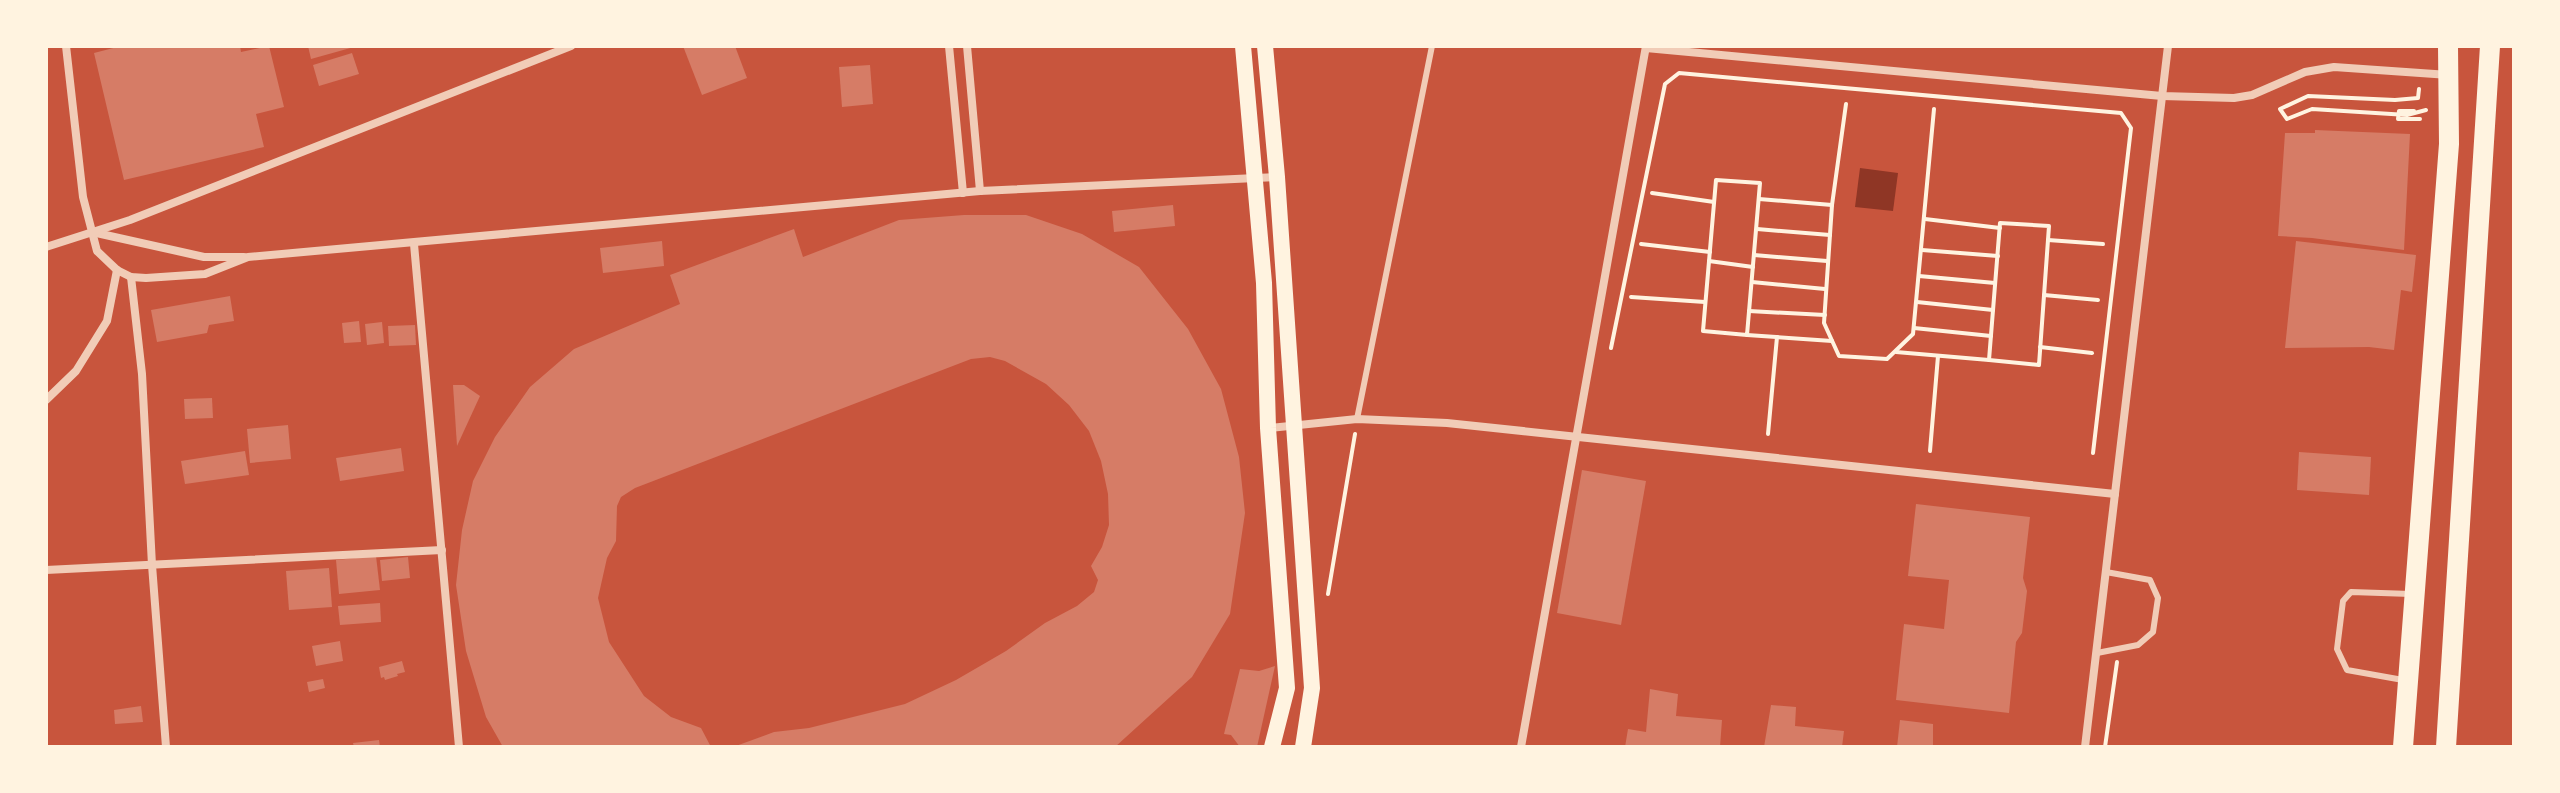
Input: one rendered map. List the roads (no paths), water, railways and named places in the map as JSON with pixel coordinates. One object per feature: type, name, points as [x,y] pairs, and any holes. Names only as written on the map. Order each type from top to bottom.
[{"type":"main road","points":[[1243,46],[1264,283],[1268,428],[1287,688],[1272,747]]},
{"type":"main road","points":[[1265,46],[1277,177],[1312,688],[1303,747]]},
{"type":"main road","points":[[2403,747],[2449,144],[2448,46]]},
{"type":"main road","points":[[2446,747],[2490,46]]},
{"type":"street","points":[[66,46],[83,197],[97,251],[117,270],[131,277],[205,274],[248,257]]},
{"type":"street","points":[[46,247],[130,220],[571,46]]},
{"type":"street","points":[[949,46],[963,193]]},
{"type":"street","points":[[967,46],[980,191]]},
{"type":"street","points":[[2085,747],[2168,46]]},
{"type":"street","points":[[1521,747],[1646,47],[2162,96],[2234,98],[2252,95],[2305,72],[2334,67],[2449,75]]},
{"type":"street","points":[[92,232],[204,257],[248,257],[980,191],[1277,177]]},
{"type":"street","points":[[414,244],[459,747]]},
{"type":"street","points":[[46,400],[76,371],[107,321],[117,270]]},
{"type":"street","points":[[131,277],[142,374],[166,747]]},
{"type":"street","points":[[1268,428],[1357,419],[1447,423],[2115,494]]},
{"type":"street","points":[[46,570],[442,550]]},
{"type":"lane","points":[[1357,419],[1432,46]]},
{"type":"lane","points":[[2097,653],[2138,645],[2153,632],[2158,598],[2150,580],[2106,572]]},
{"type":"lane","points":[[2408,681],[2347,670],[2337,649],[2343,601],[2351,592],[2415,594]]}]
